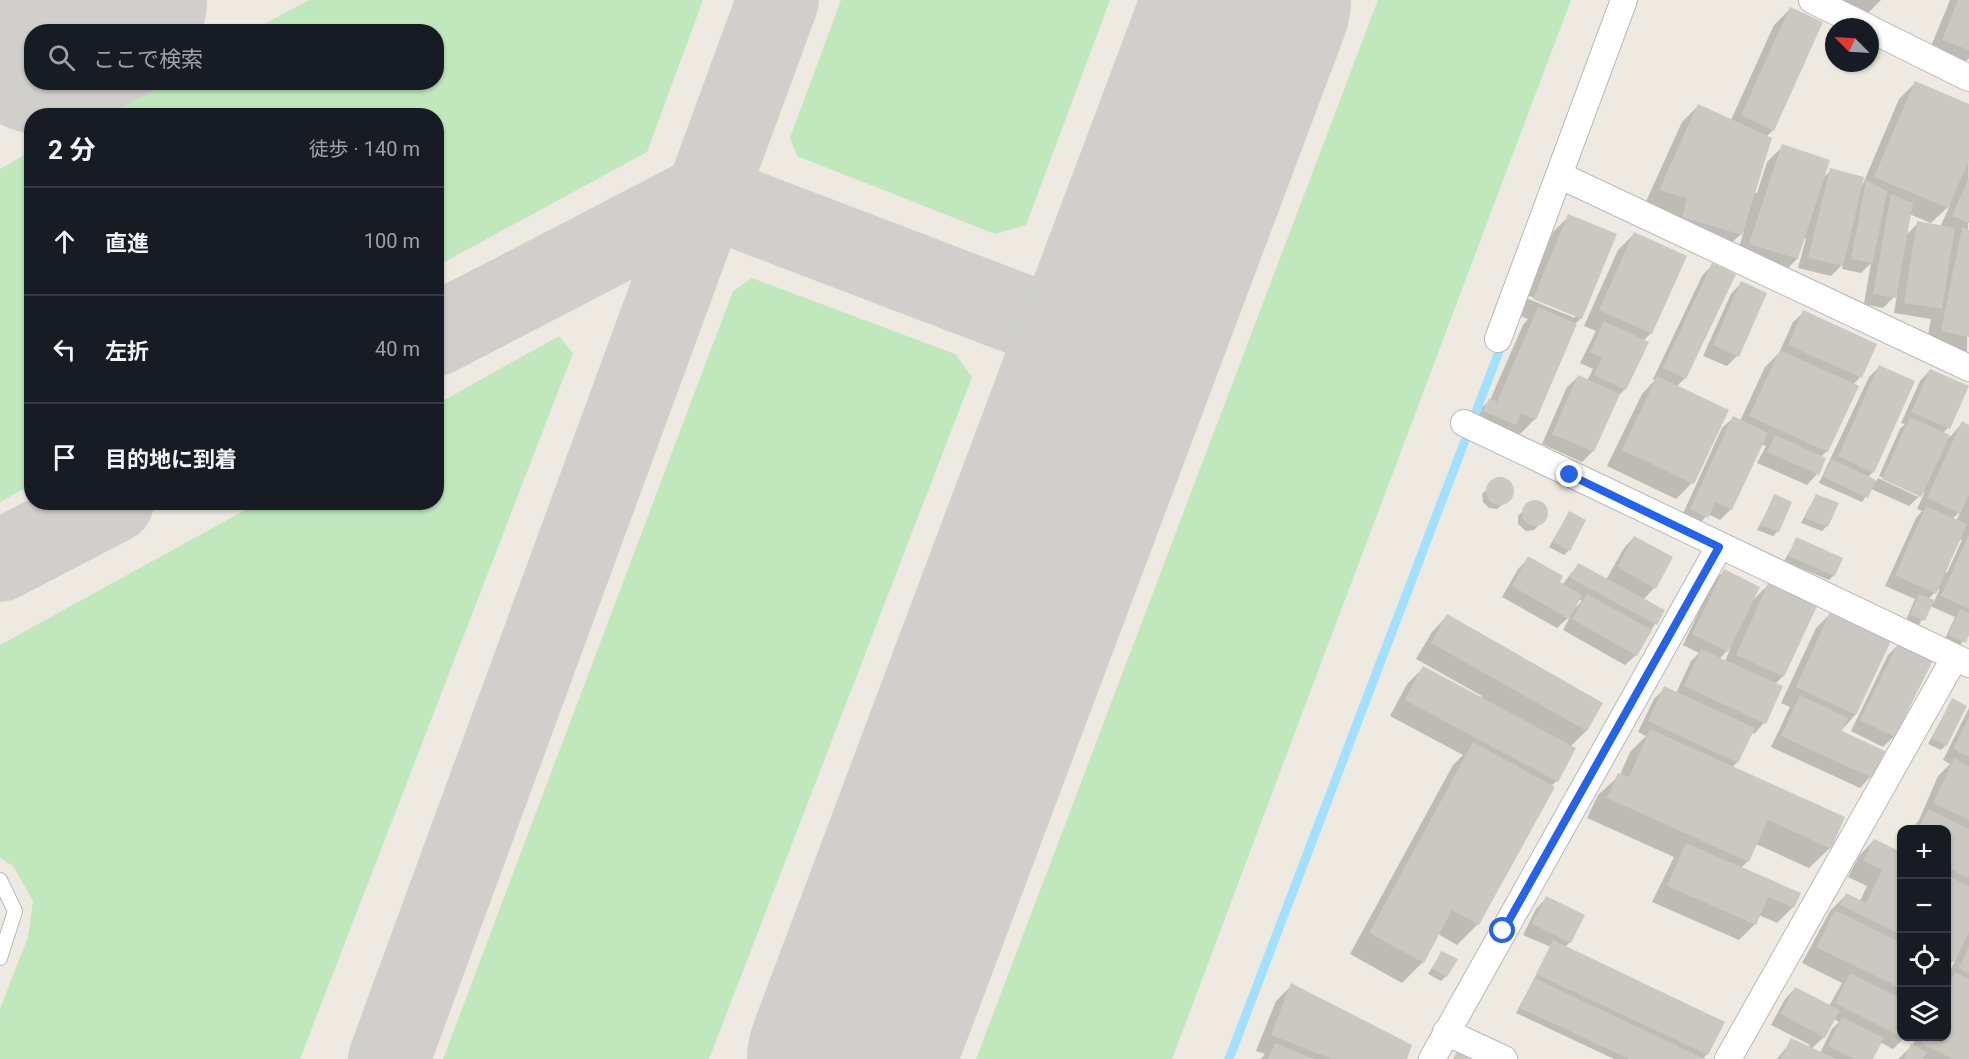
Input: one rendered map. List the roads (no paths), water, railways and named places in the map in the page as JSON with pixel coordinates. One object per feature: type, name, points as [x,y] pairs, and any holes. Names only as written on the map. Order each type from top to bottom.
[{"type":"street","points":[[1498,339],[1624,0]]},
{"type":"street","points":[[1812,0],[1848,18]]},
{"type":"street","points":[[1879,33],[1969,78]]},
{"type":"street","points":[[1558,175],[1969,368]]},
{"type":"street","points":[[1464,423],[1719,547],[1962,661],[1728,1059]]},
{"type":"street","points":[[1432,1059],[1719,547]]},
{"type":"street","points":[[1446,1032],[1504,1059]]},
{"type":"lane","points":[[0,880],[15,911],[0,958]]},
{"type":"waterway","points":[[1229,1059],[1503,341]]}]
